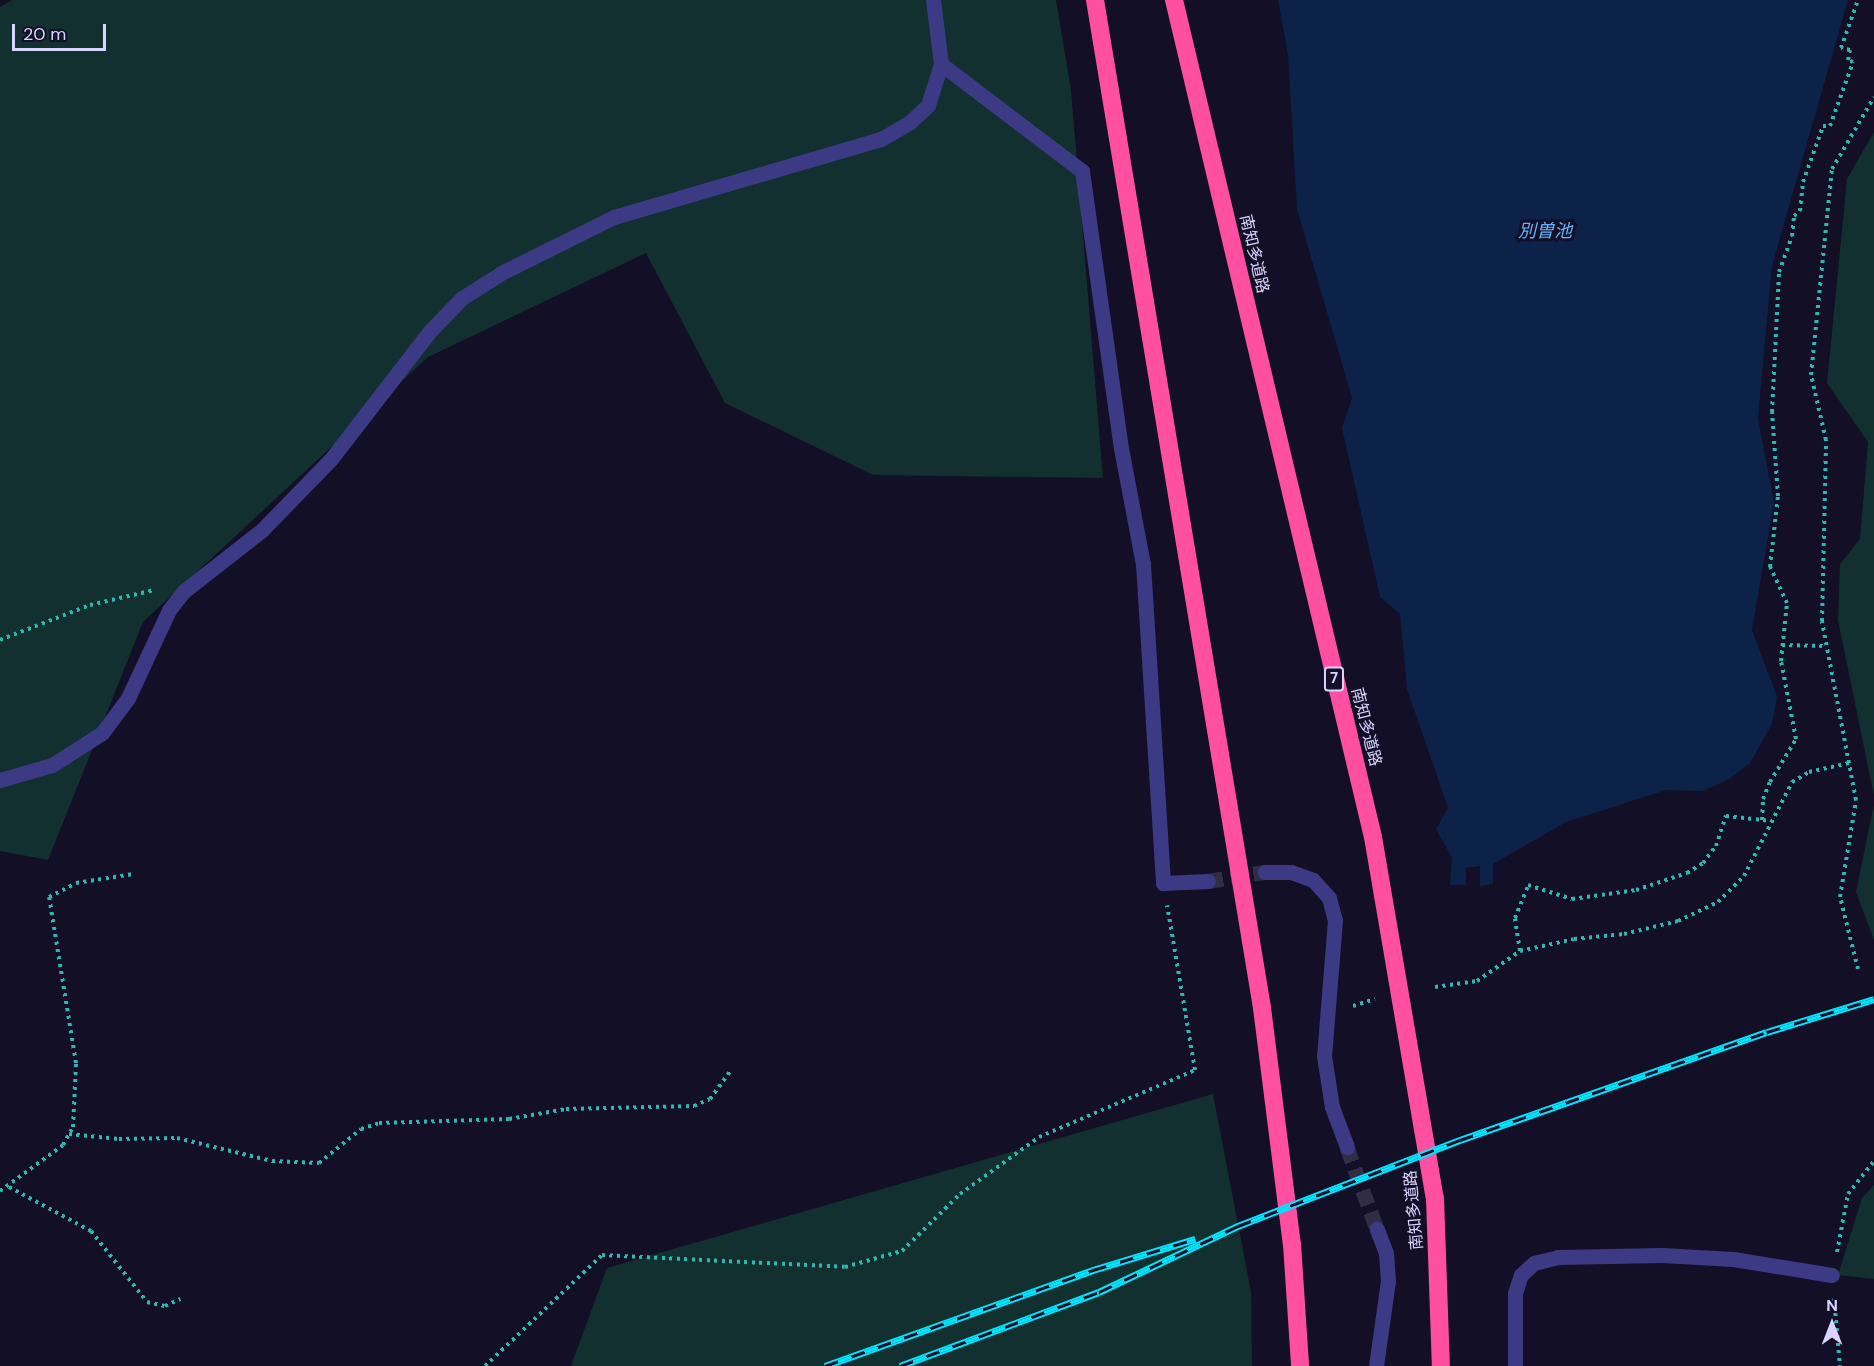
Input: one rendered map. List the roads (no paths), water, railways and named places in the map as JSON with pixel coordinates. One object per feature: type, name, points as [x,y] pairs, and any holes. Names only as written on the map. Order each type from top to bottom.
[{"type":"highway","points":[[1095,0],[1265,1030],[1292,1245],[1300,1366]]},
{"type":"highway","name":"南知多道路","points":[[1174,0],[1373,837],[1420,1095],[1435,1198],[1441,1366]]},
{"type":"street","points":[[0,780],[52,765],[102,733],[128,698],[169,610],[184,591],[262,530],[331,459],[429,332],[462,298],[502,272],[614,217],[881,140],[910,122],[928,105],[941,64],[933,0]]},
{"type":"street","points":[[941,64],[1082,171],[1121,448],[1143,564],[1163,883],[1208,881]]},
{"type":"street","points":[[1265,872],[1290,872],[1313,880],[1329,898],[1335,920],[1324,1056],[1332,1107],[1347,1147]]},
{"type":"street","points":[[1376,1366],[1388,1281],[1386,1253],[1377,1229]]},
{"type":"street","points":[[1515,1366],[1515,1293],[1521,1275],[1534,1263],[1558,1257],[1662,1255],[1733,1259],[1832,1275]]},
{"type":"water","name":"別曽池","points":[[1278,0],[1848,0],[1772,266],[1758,418],[1774,503],[1752,630],[1777,696],[1772,724],[1750,763],[1729,779],[1703,791],[1666,790],[1566,822],[1493,864],[1493,884],[1480,886],[1480,866],[1466,868],[1466,885],[1450,885],[1452,858],[1436,829],[1448,808],[1407,689],[1400,614],[1380,597],[1342,428],[1352,398],[1297,209],[1288,55]]},
{"type":"tunnel","points":[[1208,881],[1265,872]]},
{"type":"tunnel","points":[[1347,1147],[1377,1229]]},
{"type":"railway","points":[[900,1366],[1099,1292],[1238,1226],[1460,1140],[1767,1032],[1874,999]]},
{"type":"railway","points":[[825,1366],[1093,1270],[1195,1239]]}]
